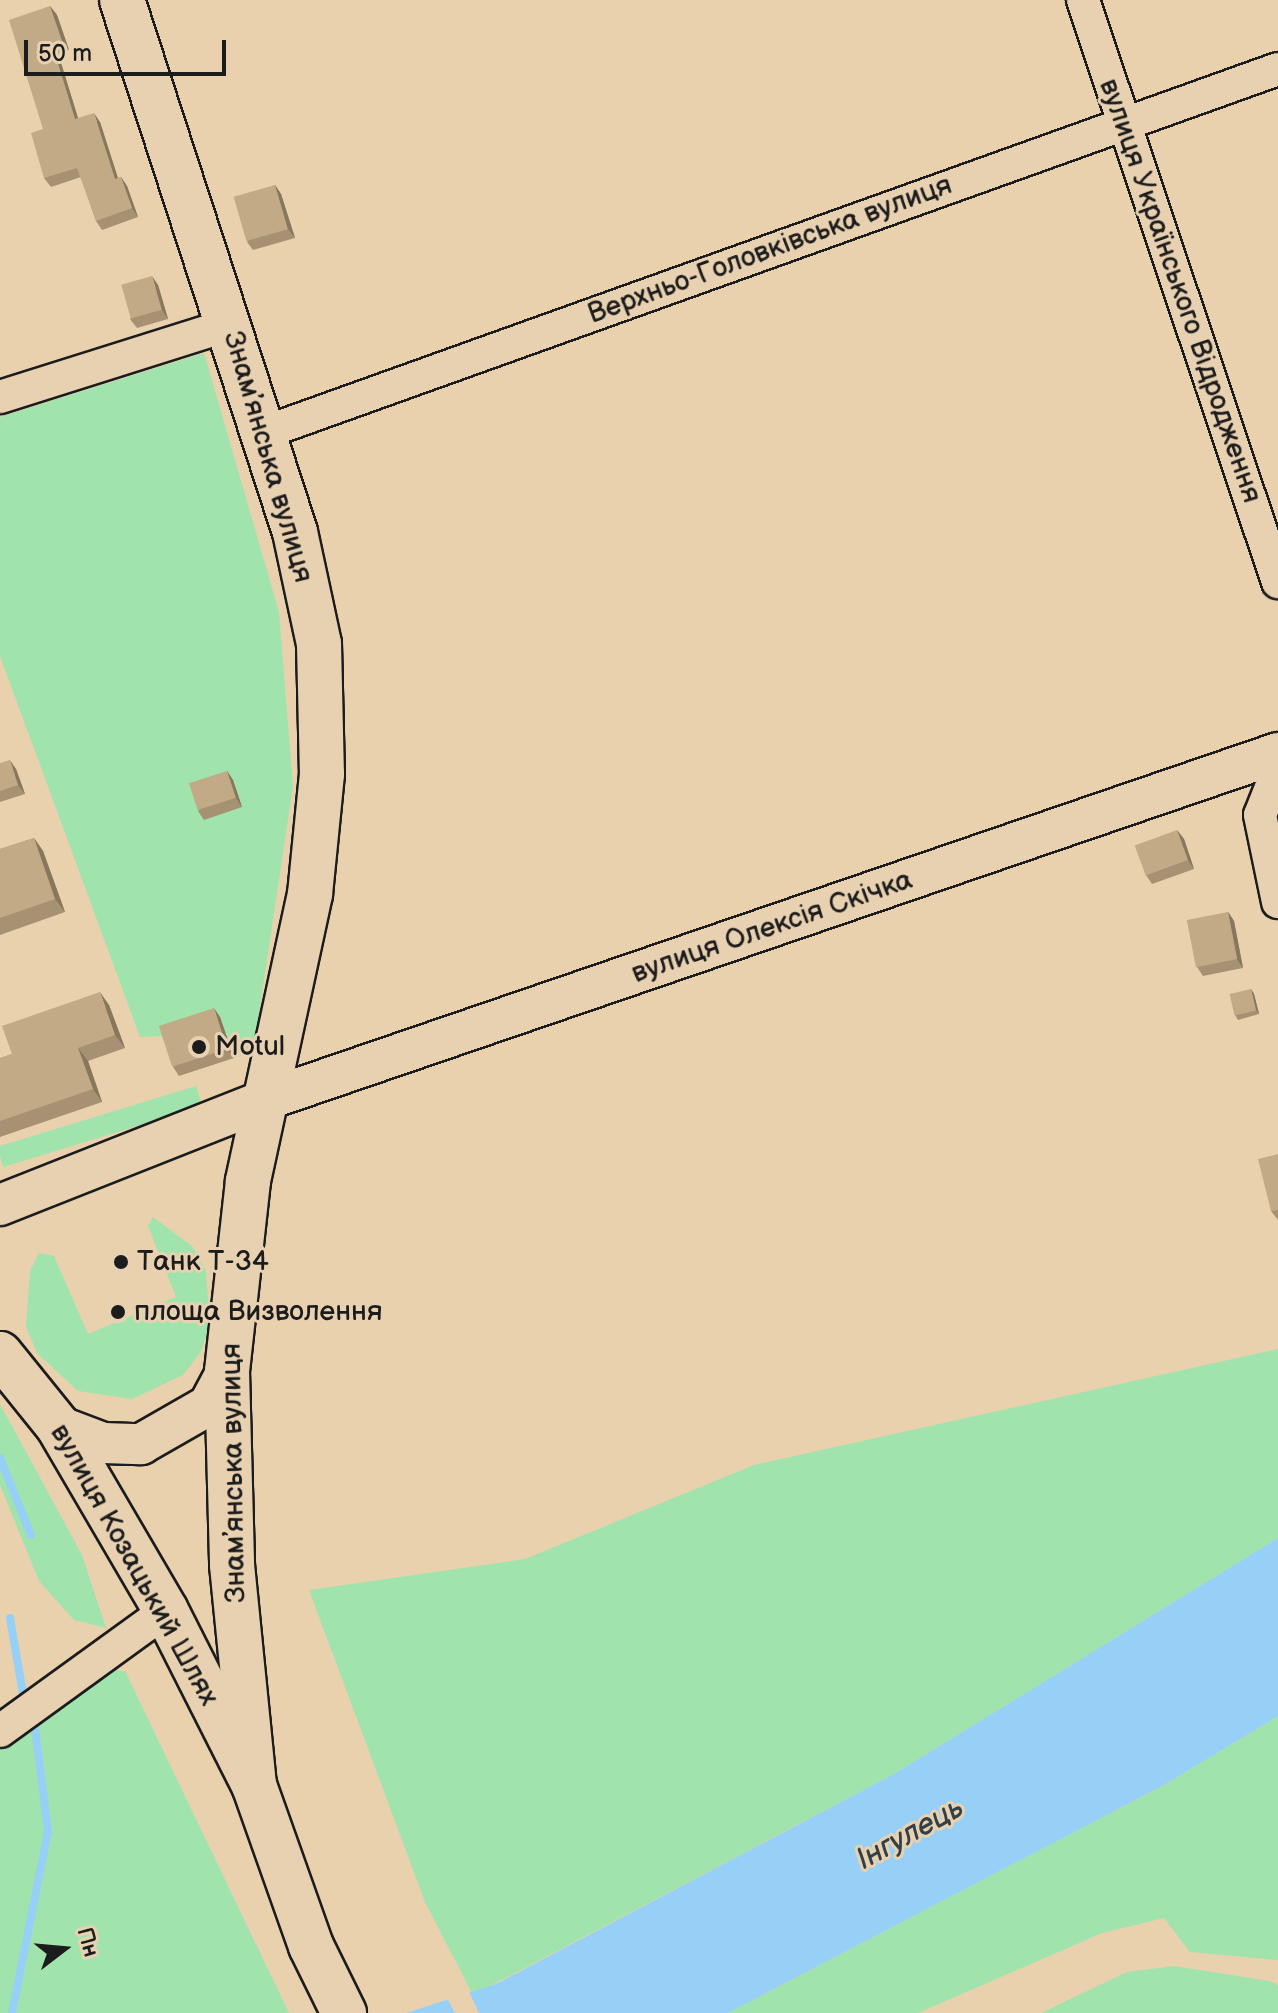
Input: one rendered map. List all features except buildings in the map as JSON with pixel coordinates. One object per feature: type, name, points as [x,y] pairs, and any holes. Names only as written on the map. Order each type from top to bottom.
[{"type":"main road","name":"Знамʼянська вулиця","points":[[122,0],[295,532],[319,644],[322,774],[310,894],[248,1181],[227,1371],[232,1565],[254,1785]]},
{"type":"main road","name":"вулиця Козацький Шлях","points":[[0,1354],[58,1426],[166,1611],[254,1785]]},
{"type":"main road","points":[[254,1785],[311,1946],[344,2013]]},
{"type":"street","name":"вулиця Українського Відродження","points":[[1083,0],[1278,582]]},
{"type":"street","name":"Верхньо-Головківська вулиця","points":[[263,433],[1122,122],[1278,69]]},
{"type":"street","points":[[0,397],[229,325]]},
{"type":"street","name":"вулиця Олексія Скічка","points":[[0,1205],[265,1100],[1278,753]]},
{"type":"street","points":[[1278,770],[1260,815],[1278,902]]},
{"type":"street","points":[[58,1426],[103,1443],[141,1444],[209,1405],[227,1371]]},
{"type":"street","points":[[0,1731],[166,1611]]},
{"type":"green space","points":[[204,353],[279,612],[293,786],[253,1053],[234,1058],[220,1017],[165,1036],[140,1037],[0,656],[0,417]]},
{"type":"green space","points":[[196,1086],[202,1106],[3,1167],[0,1146]]},
{"type":"green space","name":"площа Визволення","points":[[153,1217],[192,1246],[206,1271],[210,1326],[200,1353],[183,1375],[132,1399],[78,1391],[37,1353],[26,1327],[30,1271],[39,1253],[54,1256],[88,1334],[176,1297],[148,1226]]},
{"type":"green space","points":[[1278,1349],[1278,1538],[894,1774],[473,1995],[425,1902],[309,1590],[525,1559],[754,1465]]},
{"type":"green space","points":[[0,1404],[82,1555],[106,1628],[74,1620],[39,1581],[0,1485]]},
{"type":"green space","points":[[105,1669],[125,1671],[289,2013],[0,2013],[0,1748]]},
{"type":"green space","points":[[1278,1716],[1278,1960],[1190,1952],[1164,1918],[1102,1933],[918,2013],[728,2013],[1164,1785]]},
{"type":"green space","points":[[1174,1966],[1278,1985],[1278,2013],[1041,2013],[1127,1972]]},
{"type":"water","name":"Інгулець","points":[[1278,1538],[1278,1716],[1164,1785],[728,2013],[406,2013],[496,1984],[894,1774]]},
{"type":"pier","points":[[469,1992],[479,2013],[455,2013],[447,1998]]},
{"type":"waterway","points":[[0,1458],[31,1535]]},
{"type":"waterway","points":[[10,1618],[23,1694]]},
{"type":"waterway","points":[[12,2013],[48,1832],[34,1720]]},
{"type":"place","name":"Motul","points":[[199,1047]]},
{"type":"place","name":"Танк Т-34","points":[[121,1262]]},
{"type":"place","name":"площа Визволення","points":[[118,1312]]}]
